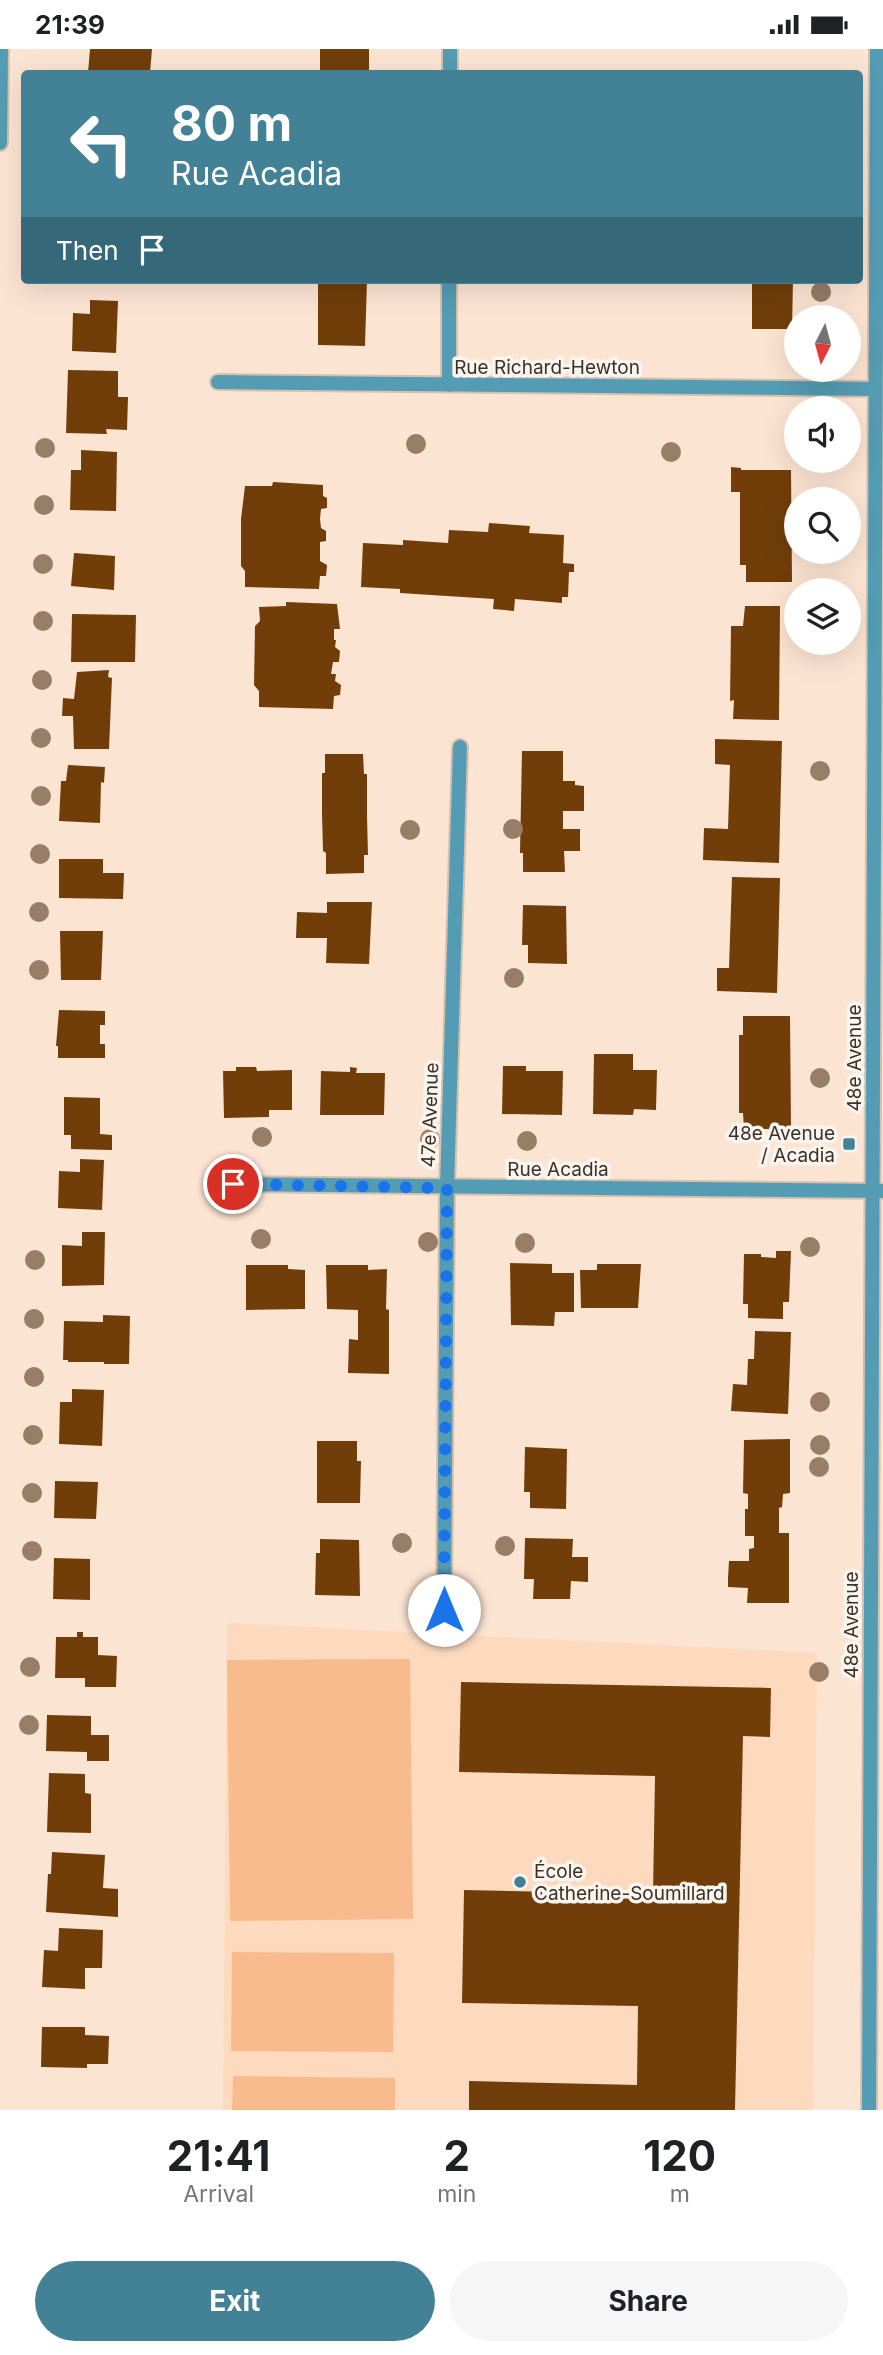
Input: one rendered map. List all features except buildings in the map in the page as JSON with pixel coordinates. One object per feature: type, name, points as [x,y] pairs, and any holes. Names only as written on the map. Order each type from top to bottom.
[{"type":"street","points":[[0,142],[1,49]]},
{"type":"street","points":[[450,49],[450,70]]},
{"type":"street","name":"48e Avenue","points":[[869,2110],[871,1221],[878,1191],[875,389],[877,49]]},
{"type":"street","points":[[449,284],[449,385]]},
{"type":"street","name":"Rue Richard-Hewton","points":[[218,382],[875,389]]},
{"type":"street","name":"47e Avenue","points":[[444,1610],[447,1188],[460,747]]},
{"type":"street","name":"Rue Acadia","points":[[233,1184],[878,1191]]},
{"type":"shaded area","name":"École Catherine-Soumillard","points":[[227,1623],[817,1653],[813,2110],[223,2110]]},
{"type":"shaded area","points":[[410,1659],[413,1919],[230,1921],[227,1660]]},
{"type":"shaded area","points":[[232,1952],[394,1953],[393,2052],[231,2051]]},
{"type":"shaded area","points":[[233,2076],[395,2078],[395,2110],[232,2110]]},
{"type":"place","name":"48e Avenue / Acadia","points":[[849,1144]]},
{"type":"place","name":"École Catherine-Soumillard","points":[[520,1882]]},
{"type":"route","points":[[233,1184],[447,1188],[444,1610]]}]
